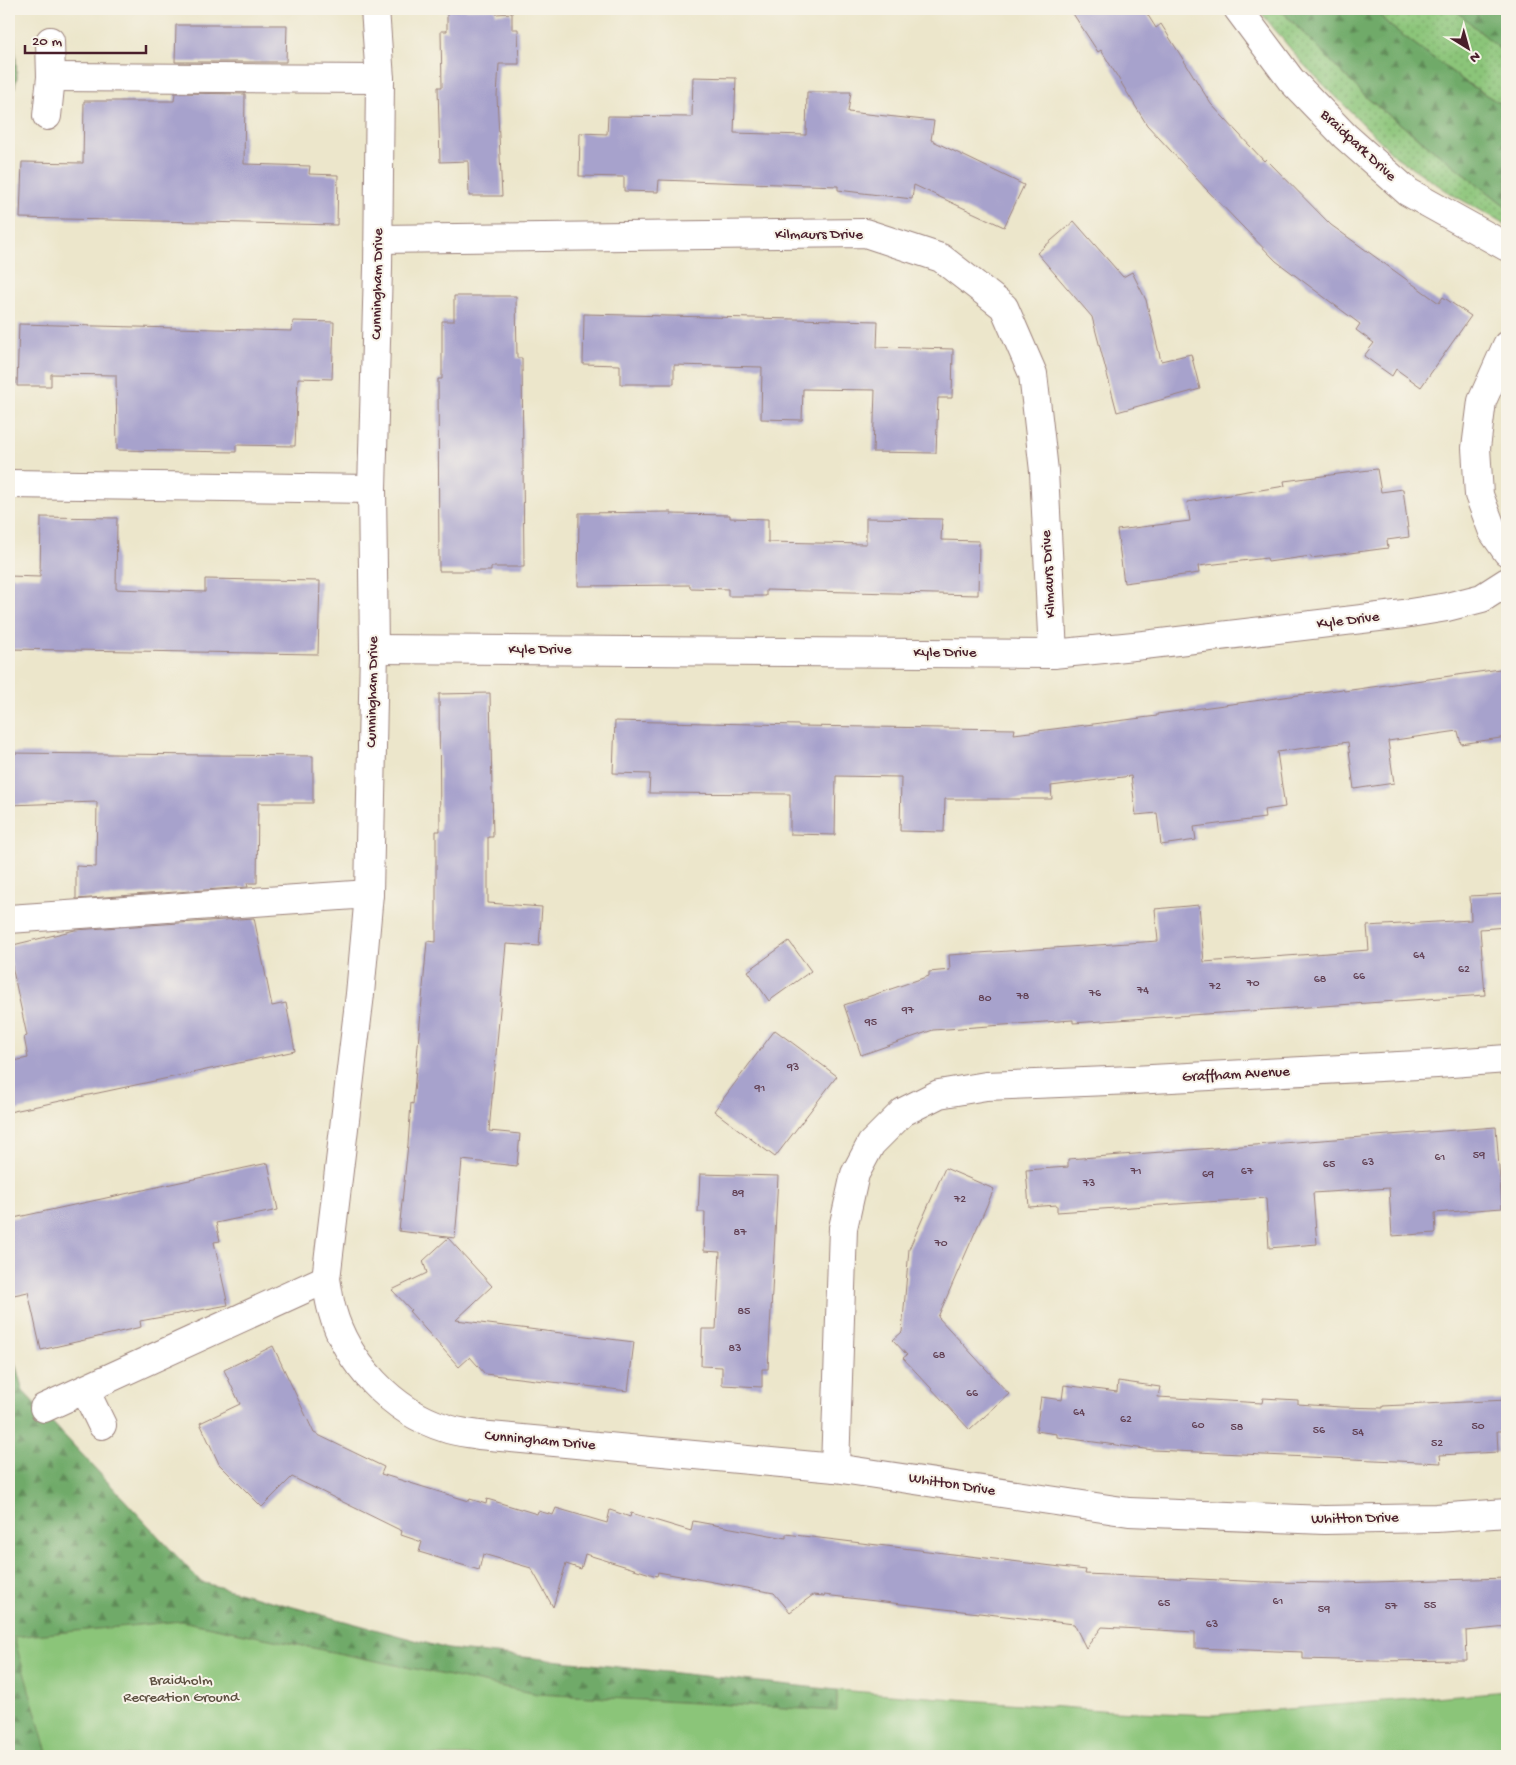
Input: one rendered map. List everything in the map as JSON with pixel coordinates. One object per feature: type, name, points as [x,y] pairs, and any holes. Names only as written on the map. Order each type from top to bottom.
[{"type":"street","name":"Cunningham Drive","points":[[375,9],[380,80],[379,239],[372,489],[374,649],[369,894],[360,994],[326,1279],[332,1310],[345,1341],[364,1370],[390,1397],[418,1416],[445,1428],[479,1435],[835,1468]]},
{"type":"street","name":"Braidpark Drive","points":[[1238,9],[1290,80],[1344,136],[1408,192],[1507,248]]},
{"type":"street","points":[[47,116],[51,77],[50,41]]},
{"type":"street","points":[[51,77],[380,80]]},
{"type":"street","name":"Kilmaurs Drive","points":[[379,239],[865,233],[941,258],[1004,307],[1033,374],[1044,472],[1053,654]]},
{"type":"street","points":[[1507,345],[1482,401],[1476,448],[1479,495],[1493,532],[1507,552]]},
{"type":"street","points":[[9,484],[372,489]]},
{"type":"street","name":"Kyle Drive","points":[[374,649],[1053,654],[1404,614],[1446,607],[1482,598],[1507,582]]},
{"type":"street","points":[[9,919],[369,894]]},
{"type":"street","name":"Graffham Avenue","points":[[835,1468],[843,1228],[855,1174],[871,1144],[903,1112],[939,1094],[986,1086],[1182,1078],[1507,1059]]},
{"type":"street","points":[[44,1408],[326,1279]]},
{"type":"street","points":[[85,1390],[102,1425]]},
{"type":"street","name":"Whitton Drive","points":[[835,1468],[1129,1512],[1324,1520],[1436,1518],[1507,1513]]},
{"type":"green space","points":[[9,9],[13,9],[17,77],[9,115]]},
{"type":"green space","points":[[1258,9],[1280,9],[1367,98],[1507,207],[1507,225],[1453,195],[1395,156],[1303,64]]},
{"type":"green space","points":[[1280,9],[1374,9],[1389,25],[1467,83],[1507,108],[1507,207],[1367,98]]},
{"type":"green space","points":[[1374,9],[1454,9],[1507,55],[1507,108],[1467,83],[1389,25]]},
{"type":"green space","points":[[1454,9],[1507,9],[1507,55]]},
{"type":"green space","points":[[9,1341],[23,1391],[201,1582],[448,1649],[837,1690],[837,1711],[537,1694],[181,1621],[15,1637],[48,1756],[9,1756]]},
{"type":"green space","name":"Braidholm Recreation Ground","points":[[181,1621],[537,1694],[837,1711],[837,1690],[1113,1711],[1213,1715],[1507,1691],[1507,1756],[48,1756],[14,1637]]},
{"type":"building","points":[[495,9],[496,14],[512,13],[512,29],[518,29],[519,64],[499,64],[497,96],[502,196],[469,196],[468,161],[440,162],[438,87],[442,87],[441,31],[447,31],[447,10]]},
{"type":"building","points":[[1070,9],[1144,9],[1156,28],[1161,24],[1211,104],[1264,161],[1266,159],[1331,225],[1439,303],[1443,297],[1471,316],[1421,387],[1396,369],[1392,376],[1364,356],[1374,343],[1356,330],[1360,324],[1276,261],[1207,190],[1147,125],[1101,50],[1098,52]]},
{"type":"building","points":[[176,25],[287,25],[286,62],[175,62]]},
{"type":"building","points":[[693,77],[736,78],[734,133],[806,135],[807,92],[851,92],[848,112],[934,121],[931,140],[1024,185],[1004,227],[914,185],[912,199],[838,190],[838,186],[659,180],[658,192],[624,191],[624,177],[579,176],[580,133],[607,134],[608,116],[692,117]]},
{"type":"building","points":[[175,93],[245,94],[244,164],[310,166],[309,174],[338,175],[337,225],[20,218],[22,162],[83,163],[84,101],[174,101]]},
{"type":"building","points":[[1074,221],[1123,277],[1132,272],[1146,300],[1161,361],[1191,354],[1200,389],[1117,412],[1092,317],[1037,253]]},
{"type":"building","points":[[454,296],[516,296],[517,358],[522,358],[524,567],[491,567],[491,571],[439,571],[438,379],[442,379],[442,321],[454,321]]},
{"type":"building","points":[[584,314],[878,321],[877,347],[953,349],[952,398],[938,398],[936,453],[873,452],[875,390],[803,389],[802,420],[761,419],[762,367],[674,365],[674,384],[620,384],[620,365],[583,364]]},
{"type":"building","points":[[293,321],[334,322],[332,379],[298,378],[295,446],[236,445],[236,452],[117,450],[116,375],[51,374],[51,386],[17,386],[19,324],[292,331]]},
{"type":"building","points":[[1377,469],[1381,492],[1403,489],[1409,537],[1387,540],[1388,548],[1311,558],[1311,556],[1268,562],[1267,558],[1198,566],[1199,573],[1124,583],[1117,530],[1190,521],[1187,502],[1285,486],[1284,481]]},
{"type":"building","points":[[671,512],[671,514],[730,515],[730,518],[768,519],[768,542],[866,544],[866,518],[942,519],[941,540],[979,541],[978,595],[766,590],[766,596],[728,596],[728,589],[690,588],[690,585],[578,586],[579,513]]},
{"type":"building","points":[[41,517],[117,518],[116,589],[205,592],[205,579],[320,581],[318,654],[9,649],[9,576],[40,577]]},
{"type":"building","points":[[1507,668],[1507,737],[1461,744],[1458,731],[1388,741],[1394,783],[1354,789],[1348,742],[1277,752],[1285,807],[1264,810],[1265,818],[1194,827],[1196,840],[1161,845],[1157,813],[1136,815],[1131,776],[1051,786],[1052,799],[945,799],[944,832],[900,831],[901,777],[836,776],[835,835],[790,834],[790,794],[649,793],[650,774],[613,773],[615,721],[1015,729],[1014,734]]},
{"type":"building","points":[[490,693],[493,837],[488,837],[488,903],[542,907],[539,946],[506,944],[489,1131],[520,1134],[517,1166],[462,1160],[455,1238],[399,1231],[411,1103],[413,1104],[427,941],[436,942],[436,831],[440,831],[439,694]]},
{"type":"building","points":[[9,753],[313,756],[313,803],[258,803],[257,883],[247,883],[248,887],[76,899],[76,866],[96,867],[97,802],[9,805]]},
{"type":"building","points":[[1507,894],[1507,927],[1480,929],[1485,995],[1073,1023],[1073,1020],[933,1030],[861,1055],[844,1005],[929,976],[929,972],[950,970],[949,955],[1158,941],[1155,909],[1199,905],[1204,962],[1369,950],[1367,926],[1471,920],[1470,896]]},
{"type":"building","points":[[254,918],[272,1006],[286,1003],[295,1051],[9,1112],[9,1062],[28,1058],[24,1037],[27,1036],[9,946],[75,930]]},
{"type":"building","points":[[789,941],[811,971],[769,1001],[748,971]]},
{"type":"building","points":[[775,1030],[837,1076],[775,1157],[714,1111]]},
{"type":"building","points":[[1496,1127],[1502,1208],[1435,1213],[1436,1233],[1392,1236],[1389,1188],[1313,1193],[1317,1244],[1269,1248],[1266,1198],[1057,1212],[1057,1205],[1029,1207],[1026,1170],[1068,1167],[1068,1159]]},
{"type":"building","points":[[268,1163],[278,1210],[216,1223],[220,1241],[214,1242],[228,1305],[140,1321],[141,1327],[41,1350],[28,1292],[9,1296],[9,1219]]},
{"type":"building","points":[[945,1168],[994,1189],[938,1317],[1009,1394],[970,1430],[903,1358],[907,1355],[893,1340],[902,1332],[909,1249]]},
{"type":"building","points":[[700,1174],[778,1176],[768,1369],[762,1369],[762,1387],[722,1385],[722,1367],[701,1366],[702,1329],[716,1329],[720,1252],[704,1251],[705,1212],[698,1212]]},
{"type":"building","points":[[448,1238],[492,1286],[456,1320],[634,1342],[628,1391],[485,1374],[470,1357],[459,1367],[392,1290],[427,1273],[423,1261]]},
{"type":"building","points":[[273,1346],[314,1433],[384,1467],[381,1474],[469,1501],[470,1499],[486,1504],[487,1499],[537,1514],[538,1511],[553,1515],[556,1508],[607,1523],[610,1510],[630,1517],[631,1513],[691,1531],[693,1521],[786,1538],[786,1534],[1086,1570],[1085,1574],[1266,1582],[1340,1583],[1507,1578],[1507,1627],[1466,1631],[1467,1660],[1377,1661],[1303,1659],[1303,1652],[1195,1648],[1195,1632],[1102,1627],[1086,1648],[1074,1624],[824,1595],[813,1595],[790,1612],[774,1593],[658,1572],[657,1576],[585,1554],[581,1569],[566,1564],[553,1607],[531,1568],[483,1554],[479,1570],[419,1552],[422,1542],[401,1535],[402,1531],[292,1477],[262,1507],[219,1464],[200,1423],[240,1404],[224,1370]]},
{"type":"building","points":[[1118,1381],[1160,1387],[1158,1397],[1262,1403],[1263,1398],[1298,1400],[1298,1404],[1340,1407],[1383,1408],[1383,1406],[1507,1400],[1507,1431],[1497,1431],[1498,1452],[1440,1455],[1441,1463],[1153,1450],[1057,1437],[1057,1434],[1036,1431],[1041,1397],[1062,1400],[1064,1385],[1117,1392]]}]
